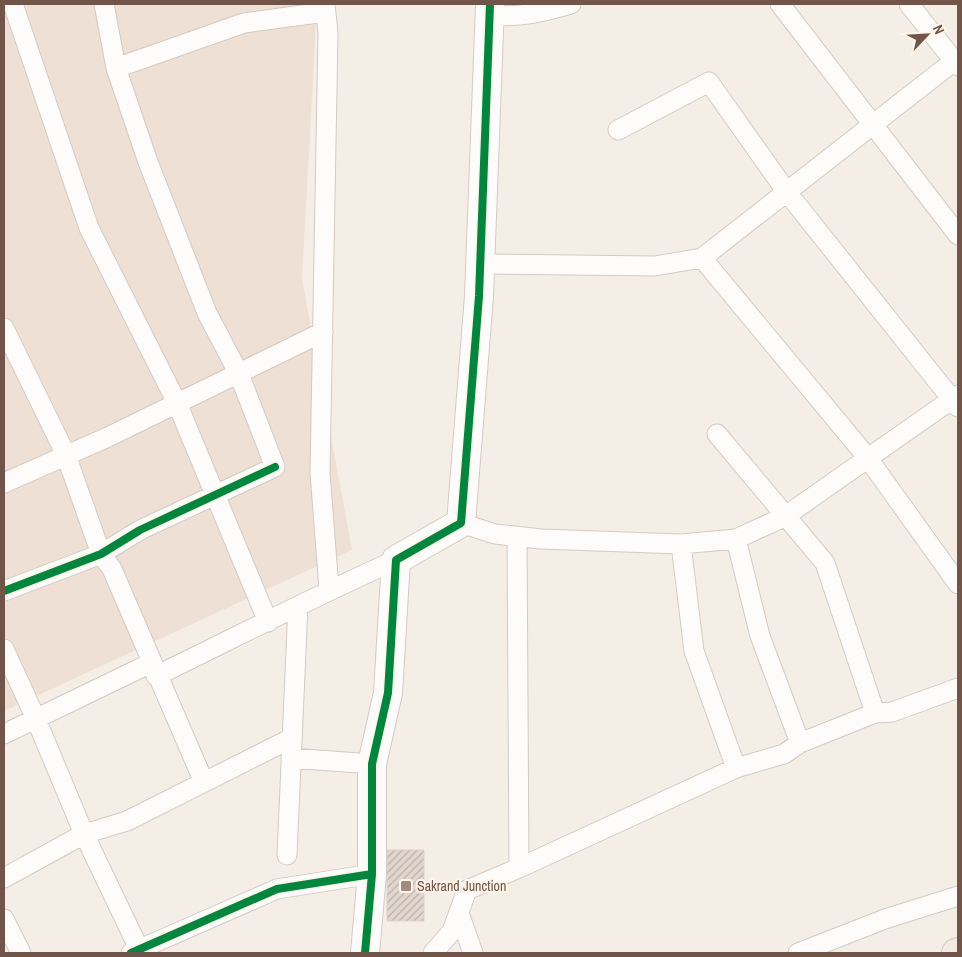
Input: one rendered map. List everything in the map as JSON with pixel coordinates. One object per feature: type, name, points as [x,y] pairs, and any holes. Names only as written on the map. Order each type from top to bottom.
[{"type":"street","points":[[13,4],[89,228],[177,403],[268,622]]},
{"type":"street","points":[[4,591],[101,554],[140,530],[275,467],[239,374],[207,313],[148,162],[116,68],[104,4]]},
{"type":"street","points":[[461,523],[480,264],[490,10],[510,17],[543,12],[571,4]]},
{"type":"street","points":[[780,4],[958,236]]},
{"type":"street","points":[[480,264],[655,266],[702,258],[786,191],[957,62],[909,4]]},
{"type":"street","points":[[116,68],[244,23],[325,8],[328,34],[320,473],[329,589]]},
{"type":"street","points":[[4,734],[268,622],[329,589],[396,560],[461,523],[495,534],[517,536],[680,544],[736,539],[784,517],[867,457],[956,401],[786,191],[709,82],[618,130]]},
{"type":"street","points":[[702,258],[867,457],[958,584]]},
{"type":"street","points":[[4,328],[66,455],[101,554],[112,569],[203,780]]},
{"type":"street","points":[[4,483],[239,374],[323,332]]},
{"type":"street","points":[[717,434],[784,517],[825,564],[875,713]]},
{"type":"street","points":[[517,536],[519,868]]},
{"type":"street","points":[[736,539],[760,636],[800,743]]},
{"type":"street","points":[[680,544],[694,651],[736,768]]},
{"type":"street","points":[[365,953],[372,874],[372,764],[388,693],[396,560]]},
{"type":"street","points":[[287,855],[298,606]]},
{"type":"street","points":[[4,649],[137,952],[277,889],[372,874]]},
{"type":"street","points":[[434,953],[452,930],[467,890],[736,768],[784,754],[800,743],[875,713],[892,712],[958,688]]},
{"type":"street","points":[[4,878],[84,834],[127,821],[203,780],[292,738]]},
{"type":"street","points":[[291,758],[372,764]]},
{"type":"street","points":[[798,953],[885,919],[958,896]]},
{"type":"street","points":[[459,913],[473,953]]},
{"type":"street","points":[[4,919],[20,953]]},
{"type":"shaded area","points":[[4,4],[317,4],[302,279],[352,550],[4,711]]},
{"type":"building","name":"Sakrand Junction","points":[[387,850],[424,850],[424,921],[387,921]]},
{"type":"cycle path","points":[[365,953],[372,874],[372,764],[388,693],[396,560],[461,523],[479,296],[490,4]]},
{"type":"cycle path","points":[[4,591],[101,554],[140,530],[275,467]]},
{"type":"cycle path","points":[[131,953],[277,889],[372,874]]},
{"type":"place","name":"Sakrand Junction","points":[[406,886]]}]
